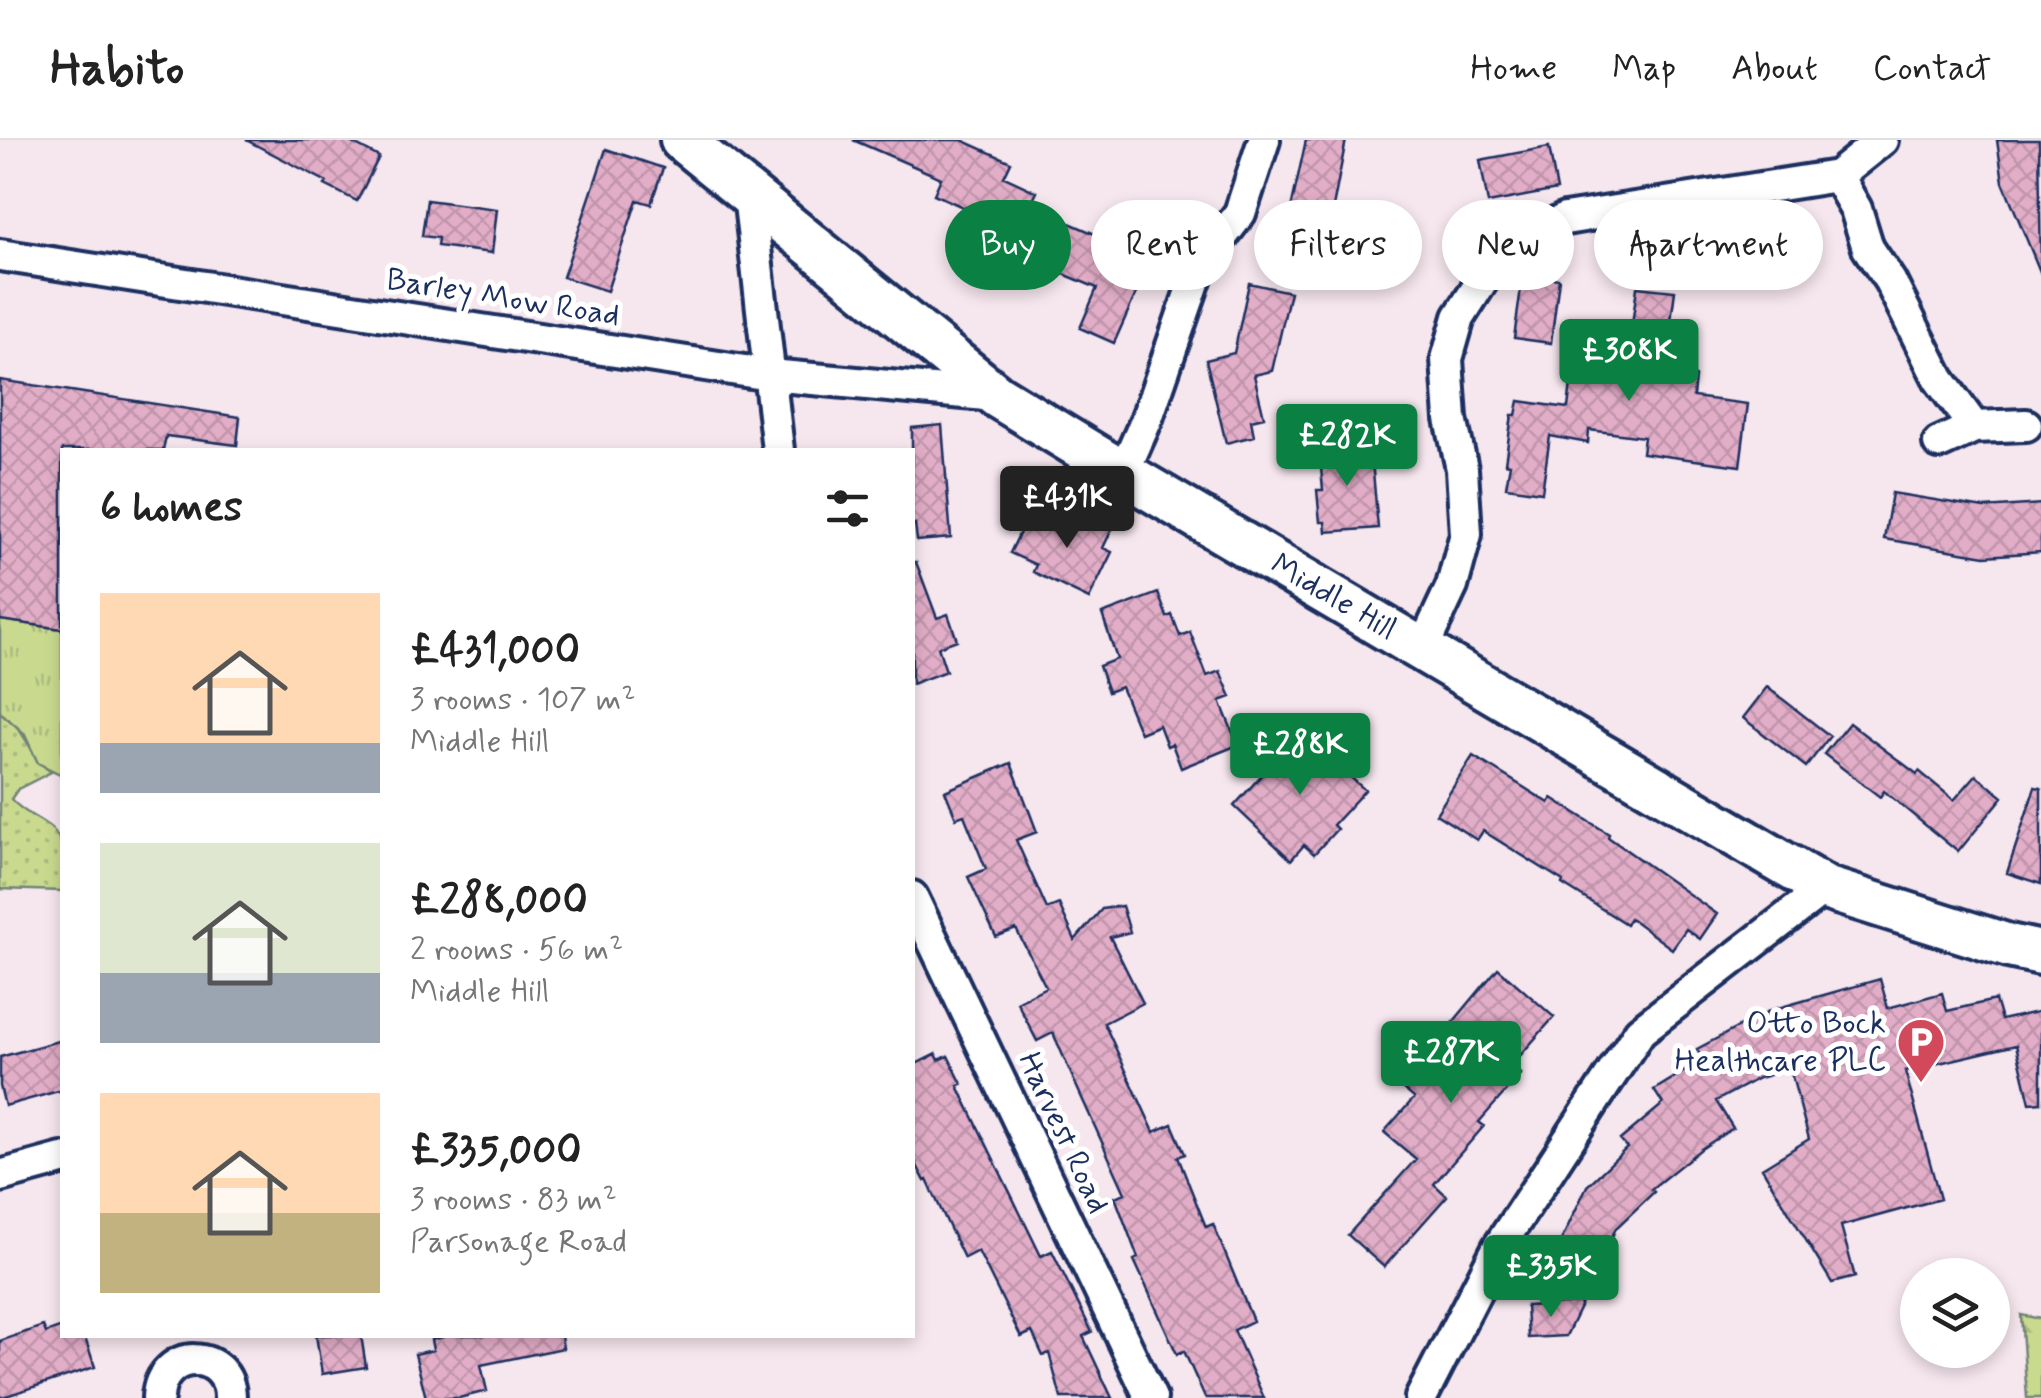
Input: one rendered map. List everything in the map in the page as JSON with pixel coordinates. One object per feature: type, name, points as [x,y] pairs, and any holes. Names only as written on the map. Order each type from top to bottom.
[{"type":"street","name":"Middle Hill","points":[[682,140],[997,396],[1123,473],[1825,888],[2009,946],[2041,952]]},
{"type":"street","points":[[1123,473],[1146,420],[1200,265],[1240,212],[1264,140]]},
{"type":"street","points":[[1422,650],[1452,586],[1466,534],[1462,469],[1451,418],[1448,358],[1460,316],[1487,273],[1516,246],[1565,219],[1838,176],[1882,140]]},
{"type":"street","points":[[1838,176],[1856,209],[1868,248],[1890,281],[1939,379],[1974,427]]},
{"type":"street","points":[[749,196],[778,448]]},
{"type":"street","name":"Barley Mow Road","points":[[0,255],[770,375],[997,396]]},
{"type":"street","points":[[1938,443],[1974,427],[2026,425]]},
{"type":"street","points":[[1421,1398],[1498,1248],[1640,1031],[1825,888]]},
{"type":"street","name":"Harvest Road","points":[[920,932],[1151,1398]]},
{"type":"street","points":[[0,1176],[60,1160]]},
{"type":"street","points":[[158,1398],[164,1376],[177,1364],[189,1360],[214,1365],[226,1378],[230,1398]]},
{"type":"green space","points":[[0,620],[60,629],[60,774],[38,763],[24,733],[0,712]]},
{"type":"green space","points":[[0,712],[16,726],[51,772],[18,789],[11,799],[51,828],[60,841],[60,891],[0,889]]},
{"type":"green space","points":[[2021,1315],[2041,1319],[2041,1398],[2027,1398]]},
{"type":"building","points":[[246,140],[346,140],[379,157],[357,201]]},
{"type":"building","points":[[853,140],[962,140],[1011,162],[1004,177],[1037,192],[1033,200],[947,200],[934,194],[941,178]]},
{"type":"building","points":[[1306,140],[1346,140],[1334,200],[1293,200]]},
{"type":"building","points":[[1997,140],[2039,140],[2041,274],[2003,182]]},
{"type":"building","points":[[1549,147],[1557,190],[1487,200],[1480,160]]},
{"type":"building","points":[[606,149],[663,168],[651,204],[637,200],[607,291],[563,277]]},
{"type":"building","points":[[427,200],[497,209],[492,253],[437,246],[438,238],[422,236]]},
{"type":"building","points":[[1071,224],[1091,232],[1091,285],[1071,277]]},
{"type":"building","points":[[1249,283],[1254,284],[1254,290],[1290,292],[1272,371],[1254,375],[1264,417],[1251,420],[1254,436],[1226,443],[1206,360],[1234,353]]},
{"type":"building","points":[[1096,290],[1138,290],[1114,343],[1080,328]]},
{"type":"building","points":[[1521,290],[1558,290],[1551,343],[1514,338]]},
{"type":"building","points":[[1637,290],[1675,291],[1664,373],[1695,377],[1693,397],[1748,404],[1740,466],[1642,453],[1644,437],[1589,430],[1588,443],[1550,436],[1542,492],[1506,487],[1512,415],[1516,415],[1519,401],[1568,408],[1575,349],[1628,356]]},
{"type":"building","points":[[0,380],[240,417],[237,445],[166,436],[163,448],[60,448],[60,629],[0,620]]},
{"type":"building","points":[[942,425],[951,538],[917,541],[912,428]]},
{"type":"building","points":[[1364,442],[1366,460],[1372,460],[1378,528],[1326,532],[1325,522],[1320,522],[1317,490],[1323,490],[1319,446]]},
{"type":"building","points":[[1892,493],[1984,508],[2041,504],[2041,552],[1985,556],[1884,539]]},
{"type":"building","points":[[1069,506],[1114,525],[1103,548],[1112,552],[1089,599],[1033,572],[1036,565],[1010,553],[1027,518],[1057,533]]},
{"type":"building","points":[[915,562],[937,618],[948,614],[957,640],[938,647],[946,671],[915,683]]},
{"type":"building","points":[[1158,593],[1180,636],[1190,632],[1207,676],[1220,671],[1231,697],[1220,701],[1238,745],[1181,768],[1159,725],[1140,733],[1121,687],[1108,692],[1099,666],[1117,659],[1102,614]]},
{"type":"building","points":[[1767,687],[1830,736],[1806,767],[1743,718]]},
{"type":"building","points":[[1849,723],[1954,800],[1976,775],[2003,797],[1958,852],[1884,791],[1880,797],[1824,754]]},
{"type":"building","points":[[1300,732],[1365,790],[1333,825],[1337,829],[1314,854],[1304,845],[1291,860],[1234,806]]},
{"type":"building","points":[[1473,756],[1609,834],[1608,837],[1717,914],[1700,939],[1686,929],[1672,949],[1630,918],[1626,924],[1483,831],[1477,840],[1436,814]]},
{"type":"building","points":[[1011,763],[1037,832],[1016,840],[1047,909],[1059,904],[1075,940],[1102,909],[1122,906],[1130,932],[1110,937],[1143,1003],[1104,1023],[1154,1132],[1172,1124],[1185,1154],[1178,1157],[1206,1227],[1213,1224],[1253,1321],[1234,1330],[1264,1398],[1205,1398],[1184,1351],[1177,1354],[1134,1260],[1138,1258],[1115,1197],[1125,1193],[1053,1033],[1037,1041],[1017,1002],[1046,987],[1016,929],[996,937],[968,877],[986,869],[964,815],[956,818],[945,791]]},
{"type":"building","points":[[2035,787],[2041,788],[2041,884],[2007,873]]},
{"type":"building","points":[[1498,968],[1554,1017],[1511,1066],[1521,1074],[1479,1122],[1484,1126],[1434,1184],[1447,1196],[1384,1267],[1348,1235],[1416,1159],[1384,1132],[1414,1098],[1400,1086]]},
{"type":"building","points":[[1880,979],[1888,1008],[1942,993],[1947,1011],[1995,1000],[2001,1020],[2041,1011],[2041,1102],[2030,1103],[2016,1045],[1905,1071],[1940,1199],[1841,1226],[1855,1277],[1832,1283],[1762,1168],[1809,1139],[1790,1069],[1759,1078],[1716,1101],[1733,1128],[1651,1189],[1654,1192],[1616,1228],[1590,1285],[1549,1266],[1587,1186],[1627,1148],[1620,1140],[1663,1104],[1654,1090],[1703,1060],[1697,1049],[1771,1010]]},
{"type":"building","points":[[60,1041],[60,1091],[5,1106],[0,1057]]},
{"type":"building","points":[[936,1054],[939,1060],[948,1056],[962,1084],[958,1086],[1041,1256],[1052,1251],[1092,1332],[1083,1336],[1112,1398],[1061,1398],[1049,1353],[1043,1356],[1032,1332],[1021,1337],[978,1251],[964,1258],[915,1162],[915,1064]]},
{"type":"building","points":[[1582,1303],[1566,1336],[1528,1338],[1526,1306]]},
{"type":"building","points":[[43,1326],[46,1333],[60,1328],[60,1338],[85,1338],[95,1367],[0,1398],[0,1341]]},
{"type":"building","points":[[316,1338],[361,1338],[366,1367],[322,1374]]},
{"type":"building","points":[[561,1338],[563,1348],[481,1365],[487,1391],[459,1398],[426,1398],[415,1354],[433,1350],[431,1340]]},
{"type":"place","name":"Otto Bock Healthcare PLC","points":[[1921,1084]]}]
